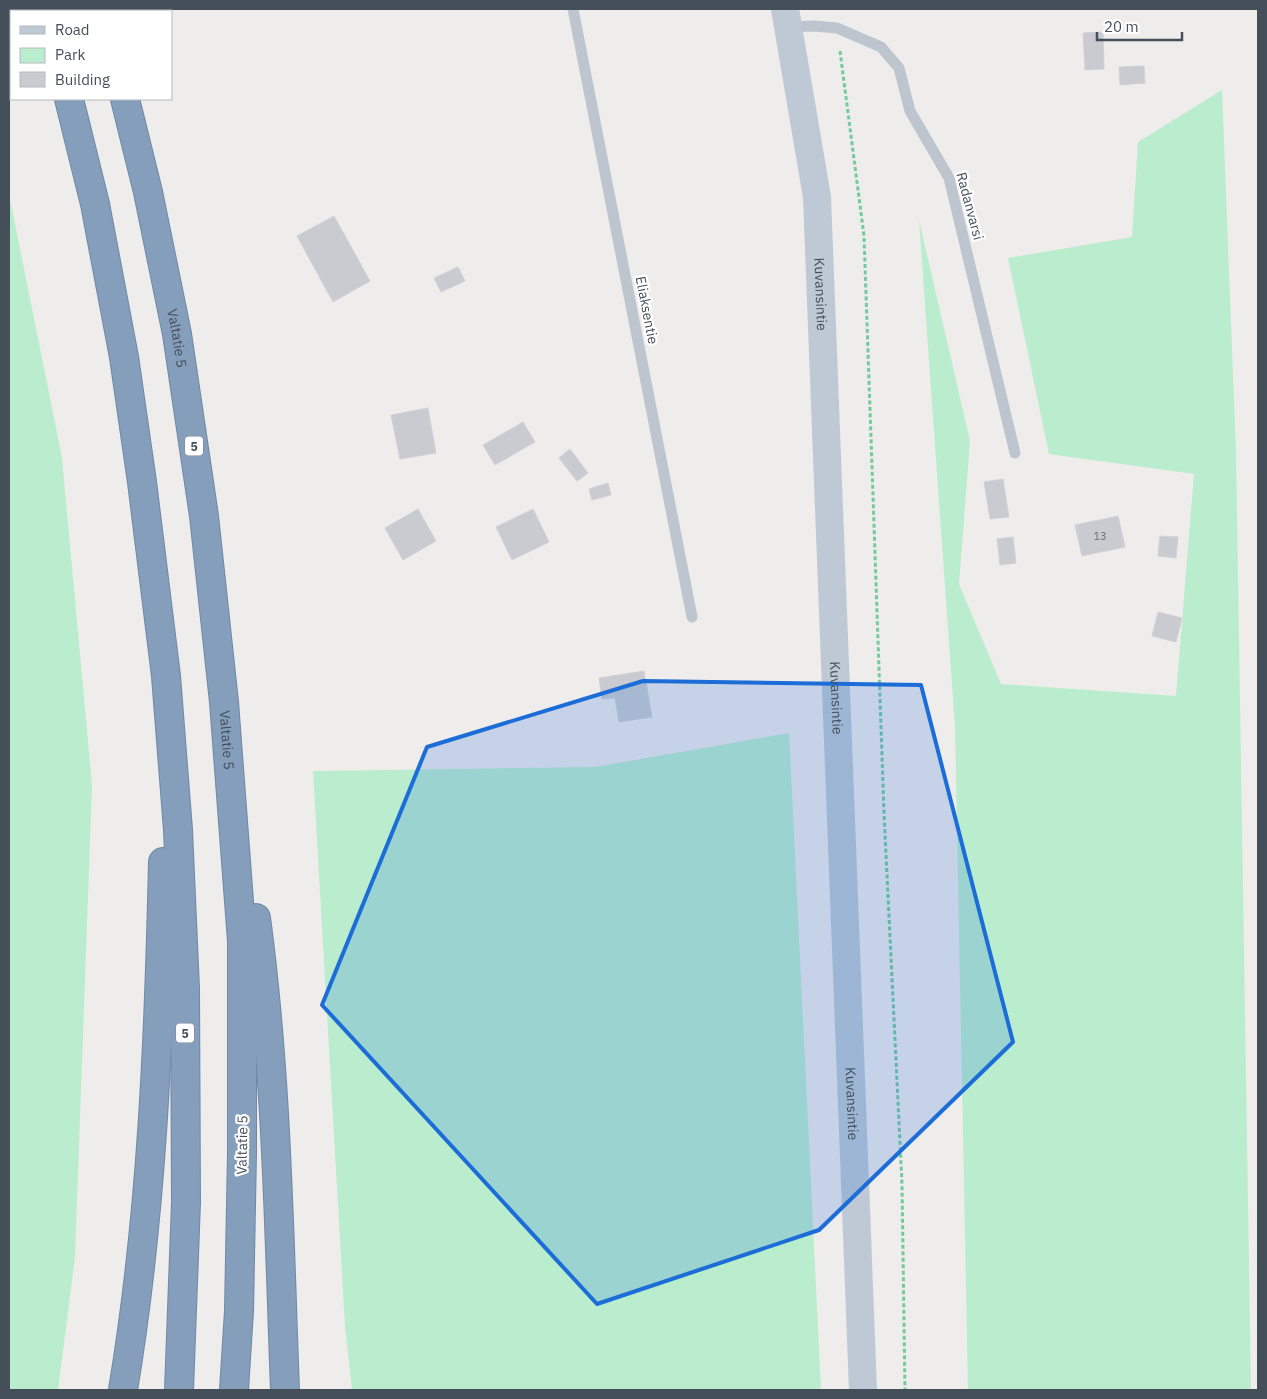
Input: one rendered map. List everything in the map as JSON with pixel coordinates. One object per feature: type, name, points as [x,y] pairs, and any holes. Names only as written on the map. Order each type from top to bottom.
[{"type":"highway","name":"5","points":[[69,100],[95,204],[124,357],[142,482],[166,676],[178,830],[185,989],[186,1202],[178,1390]]},
{"type":"highway","name":"Valtatie 5","points":[[125,100],[148,192],[177,334],[204,516],[224,702],[242,941],[242,1153],[239,1312],[234,1390]]},
{"type":"highway","points":[[122,1390],[129,1352],[147,1197],[157,1058],[166,676]]},
{"type":"highway","points":[[224,702],[244,824],[264,976],[275,1134],[285,1390]]},
{"type":"street","name":"Kuvansintie","points":[[786,18],[816,197],[863,1390]]},
{"type":"lane","name":"Eliaksentie","points":[[573,9],[692,617]]},
{"type":"lane","name":"Radanvarsi","points":[[786,18],[814,26],[837,28],[881,47],[899,68],[910,111],[949,178],[1014,453]]},
{"type":"path","points":[[837,28],[864,236],[884,813],[902,1184],[905,1390]]},
{"type":"highlighted area","points":[[643,681],[921,685],[1013,1042],[819,1230],[597,1304],[322,1005],[427,747]]},
{"type":"green space","points":[[1222,90],[1236,452],[1251,1390],[968,1390],[955,727],[919,220],[970,441],[959,584],[1001,684],[1176,696],[1194,474],[1049,454],[1008,258],[1132,237],[1138,142]]},
{"type":"green space","points":[[9,194],[62,458],[92,785],[75,1257],[58,1390],[9,1390]]},
{"type":"green space","points":[[789,733],[821,1390],[352,1390],[345,1326],[313,771],[595,767]]},
{"type":"building","points":[[1103,32],[1104,69],[1085,70],[1083,33]]},
{"type":"building","points":[[1144,66],[1145,83],[1120,85],[1119,67]]},
{"type":"building","points":[[334,216],[370,281],[333,302],[297,236]]},
{"type":"building","points":[[458,267],[465,281],[441,292],[434,278]]},
{"type":"building","points":[[428,408],[436,453],[400,459],[391,415]]},
{"type":"building","points":[[523,422],[535,442],[495,465],[483,445]]},
{"type":"building","points":[[570,449],[588,473],[577,481],[559,458]]},
{"type":"building","points":[[1003,479],[1009,517],[990,519],[984,482]]},
{"type":"building","points":[[608,483],[611,495],[592,500],[589,489]]},
{"type":"building","points":[[418,509],[436,541],[403,560],[385,528]]},
{"type":"building","points":[[533,509],[549,542],[512,560],[496,527]]},
{"type":"building","points":[[1118,516],[1125,547],[1082,556],[1075,525]]},
{"type":"building","points":[[1160,536],[1178,537],[1176,558],[1158,556]]},
{"type":"building","points":[[1013,537],[1016,563],[1000,565],[997,539]]},
{"type":"building","points":[[1158,612],[1182,618],[1176,642],[1152,636]]},
{"type":"building","points":[[644,671],[652,717],[619,722],[615,698],[602,699],[599,678]]}]
